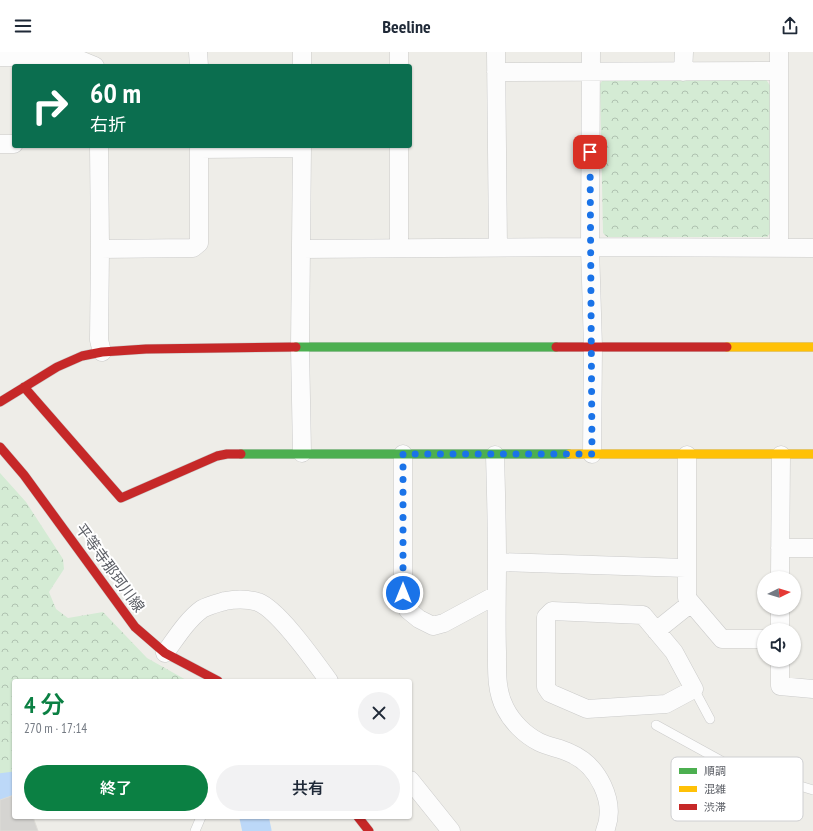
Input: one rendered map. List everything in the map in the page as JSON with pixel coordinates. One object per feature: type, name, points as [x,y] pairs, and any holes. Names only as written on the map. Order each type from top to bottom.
[{"type":"street","points":[[198,52],[199,64]]},
{"type":"street","points":[[302,52],[302,64]]},
{"type":"street","points":[[399,52],[399,64]]},
{"type":"street","points":[[496,52],[498,248]]},
{"type":"street","points":[[591,52],[590,247],[593,347],[592,454]]},
{"type":"street","points":[[683,72],[684,52]]},
{"type":"street","points":[[779,52],[779,247]]},
{"type":"street","points":[[0,57],[75,58],[90,64]]},
{"type":"street","points":[[496,72],[779,71]]},
{"type":"street","points":[[0,144],[12,144]]},
{"type":"street","points":[[99,148],[99,340],[102,352]]},
{"type":"street","points":[[100,249],[193,248],[199,243],[199,148]]},
{"type":"street","points":[[302,148],[300,347],[302,453]]},
{"type":"street","points":[[399,148],[399,248]]},
{"type":"street","points":[[301,249],[590,247],[813,248]]},
{"type":"street","points":[[0,402],[57,367],[82,356],[102,352],[146,349],[300,347],[813,347]]},
{"type":"street","points":[[24,387],[121,498],[217,456],[227,454],[813,454]]},
{"type":"street","name":"平等寺那珂川線","points":[[0,447],[24,474],[136,627],[165,653],[214,679]]},
{"type":"street","points":[[403,454],[403,593],[408,610],[419,619],[433,626],[444,623],[496,595]]},
{"type":"street","points":[[495,455],[497,677],[499,695],[505,708],[515,723],[527,735],[539,742],[570,753],[585,761],[602,782],[609,813],[605,831]]},
{"type":"street","points":[[687,455],[687,598],[722,639],[757,639]]},
{"type":"street","points":[[780,571],[781,455]]},
{"type":"street","points":[[780,548],[813,548]]},
{"type":"street","points":[[497,562],[686,568]]},
{"type":"street","points":[[165,653],[192,618],[204,608],[230,600],[259,602],[272,611],[283,622],[328,679]]},
{"type":"street","points":[[656,631],[691,603]]},
{"type":"street","points":[[552,611],[643,615],[674,652],[694,689],[666,704],[587,709],[550,693],[546,687],[546,617],[552,611]]},
{"type":"street","points":[[780,667],[780,686],[813,689]]},
{"type":"street","points":[[412,782],[452,831]]},
{"type":"street","points":[[360,819],[370,831]]},
{"type":"lane","points":[[694,689],[710,719]]},
{"type":"lane","points":[[656,725],[714,757]]},
{"type":"lane","points":[[803,787],[813,790]]},
{"type":"lane","points":[[195,831],[200,819]]},
{"type":"green space","points":[[604,78],[765,78],[771,87],[771,232],[767,237],[607,237],[603,233],[600,84]]},
{"type":"green space","points":[[0,473],[26,502],[63,559],[64,569],[49,592],[56,609],[68,618],[103,612],[147,658],[184,679],[12,679],[12,773],[0,775]]},
{"type":"building","points":[[12,796],[12,819],[34,819],[38,831],[0,831],[0,800]]},
{"type":"waterway","points":[[0,788],[12,786]]},
{"type":"waterway","points":[[254,819],[257,831]]},
{"type":"traffic: fast","points":[[296,347],[556,347]]},
{"type":"traffic: fast","points":[[241,454],[569,454]]},
{"type":"traffic: slow","points":[[727,347],[813,347]]},
{"type":"traffic: slow","points":[[569,454],[813,454]]},
{"type":"traffic: jam","points":[[0,402],[57,367],[82,356],[102,352],[146,349],[296,347]]},
{"type":"traffic: jam","points":[[556,347],[727,347]]},
{"type":"traffic: jam","points":[[24,387],[121,498],[217,456],[241,454]]},
{"type":"traffic: jam","points":[[0,447],[24,475],[135,627],[165,653],[214,679]]},
{"type":"traffic: jam","points":[[360,819],[369,831]]},
{"type":"route","points":[[403,593],[403,454],[592,454],[593,347],[590,247],[590,152]]}]
